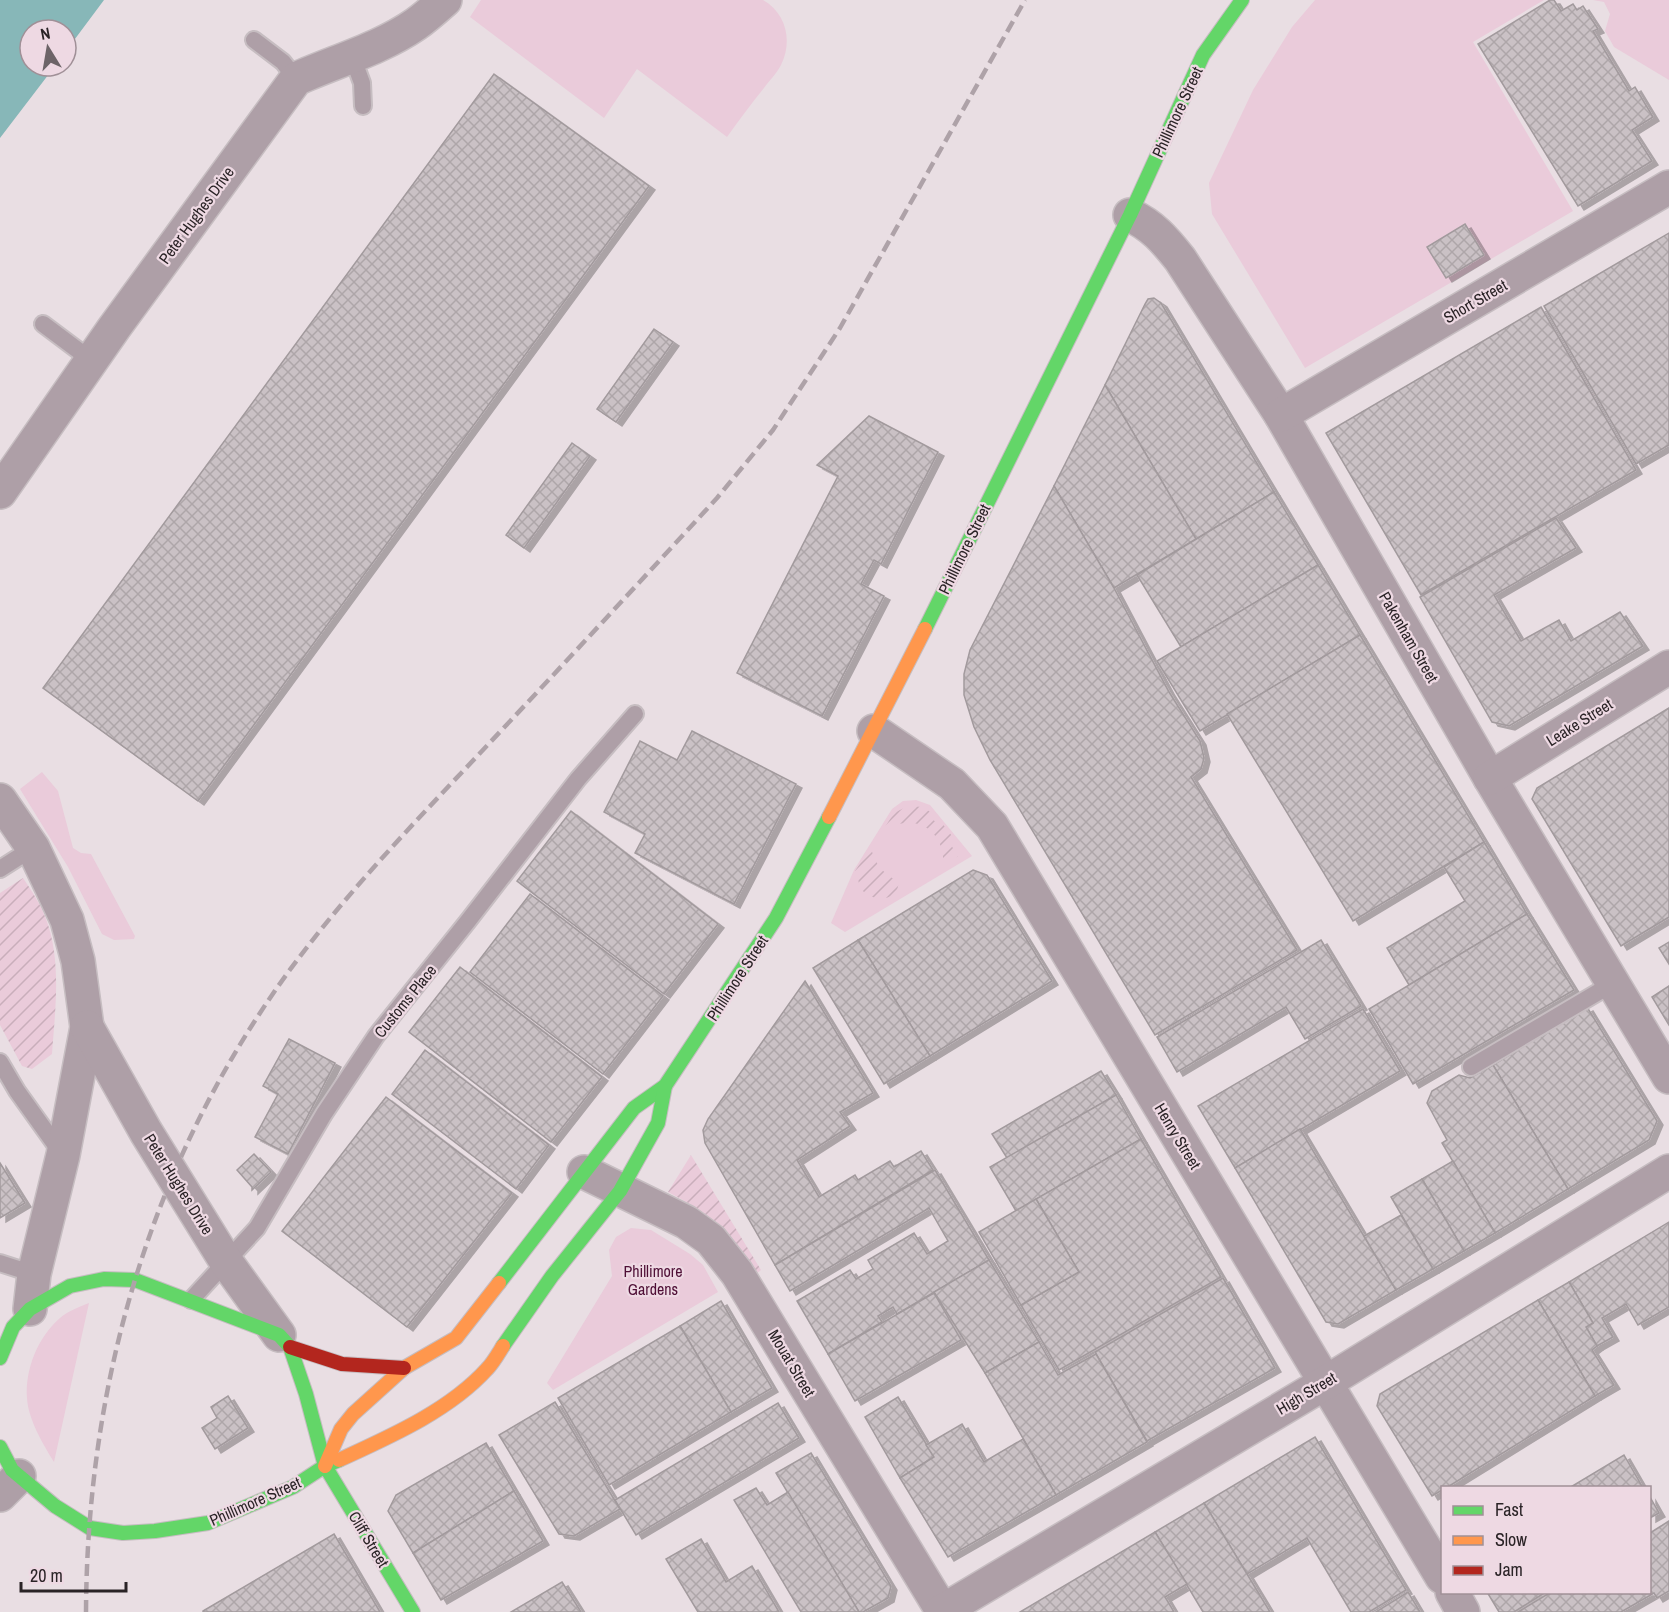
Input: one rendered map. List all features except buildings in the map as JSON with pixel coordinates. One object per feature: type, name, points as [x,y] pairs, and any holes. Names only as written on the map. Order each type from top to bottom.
[{"type":"street","name":"Peter Hughes Drive","points":[[0,492],[91,360],[296,80],[329,63],[386,41],[416,24],[445,0]]},
{"type":"street","name":"Phillimore Street","points":[[5,1468],[55,1506],[90,1528],[123,1533],[155,1532],[208,1523],[293,1487],[325,1466],[405,1430],[464,1391],[487,1369],[552,1276],[620,1191],[658,1123],[666,1086],[776,918],[874,732],[1130,215],[1203,55],[1242,0]]},
{"type":"street","name":"Short Street","points":[[1281,415],[1669,187]]},
{"type":"street","name":"Pakenham Street","points":[[1130,215],[1148,224],[1179,259],[1281,415],[1490,778],[1669,1077]]},
{"type":"street","name":"Leake Street","points":[[1490,778],[1669,667]]},
{"type":"street","name":"Henry Street","points":[[874,732],[952,784],[992,826],[1441,1574]]},
{"type":"street","name":"Peter Hughes Drive","points":[[0,800],[33,848],[67,920],[78,961],[87,1027],[63,1155],[34,1274],[30,1310]]},
{"type":"street","name":"Peter Hughes Drive","points":[[87,1027],[146,1132],[227,1263],[285,1341]]},
{"type":"street","name":"Phillimore Street","points":[[325,1466],[341,1429],[353,1414],[404,1368],[456,1338],[634,1108],[666,1086]]},
{"type":"street","name":"High Street","points":[[942,1612],[1325,1383],[1669,1171]]},
{"type":"street","name":"Mouat Street","points":[[584,1172],[686,1222],[711,1240],[737,1272],[942,1612]]},
{"type":"street","points":[[1,1351],[13,1327],[30,1310],[70,1286],[104,1279],[135,1280],[191,1300],[342,1364],[404,1368]]},
{"type":"street","points":[[285,1341],[306,1394],[325,1466]]},
{"type":"street","name":"Cliff Street","points":[[325,1466],[413,1612]]},
{"type":"street","points":[[1453,1594],[1463,1612]]},
{"type":"lane","points":[[254,40],[283,62],[296,80]]},
{"type":"lane","points":[[352,56],[362,83],[363,106]]},
{"type":"lane","points":[[43,324],[91,360]]},
{"type":"lane","name":"Customs Place","points":[[191,1300],[257,1228],[324,1114],[376,1036],[578,779],[635,714]]},
{"type":"lane","points":[[0,869],[33,848]]},
{"type":"lane","points":[[1471,1067],[1612,984]]},
{"type":"lane","points":[[0,1062],[8,1090],[63,1155]]},
{"type":"lane","points":[[0,1263],[34,1274]]},
{"type":"green space","points":[[481,0],[763,0],[777,12],[782,20],[787,37],[785,56],[779,68],[727,137],[637,69],[604,118],[470,17]]},
{"type":"green space","points":[[1315,0],[1544,0],[1473,42],[1573,211],[1305,368],[1212,214],[1209,183],[1253,90],[1292,27]]},
{"type":"green space","points":[[1593,0],[1669,0],[1669,80],[1614,47],[1605,31],[1610,14],[1604,2]]},
{"type":"green space","points":[[42,772],[58,791],[73,848],[81,853],[91,854],[135,936],[134,939],[114,940],[102,934],[68,867],[20,789]]},
{"type":"green space","points":[[916,800],[930,805],[972,856],[845,932],[831,923],[854,870],[892,809],[903,801]]},
{"type":"green space","points":[[908,806],[923,807],[933,814],[930,817],[939,825],[942,823],[955,840],[951,845],[958,856],[943,866],[942,852],[937,838],[921,825],[906,823],[885,827],[894,813]]},
{"type":"green space","points":[[871,847],[880,868],[899,882],[897,890],[888,897],[873,897],[860,887],[855,871]]},
{"type":"green space","points":[[23,878],[46,919],[56,969],[52,1054],[32,1069],[22,1066],[0,1025],[0,893]]},
{"type":"green space","points":[[691,1155],[761,1270],[754,1276],[702,1215],[690,1204],[668,1192]]},
{"type":"green space","name":"Phillimore Gardens","points":[[631,1228],[651,1230],[690,1254],[703,1265],[718,1292],[553,1390],[547,1383],[612,1276],[609,1250],[616,1237]]},
{"type":"green space","points":[[89,1303],[54,1462],[30,1414],[27,1398],[28,1376],[34,1354],[45,1334],[66,1313]]},
{"type":"water","points":[[0,0],[104,0],[78,35],[78,18],[18,18],[18,78],[46,78],[0,138]]},
{"type":"railway","points":[[86,1612],[89,1526],[99,1440],[115,1357],[136,1275],[165,1195],[200,1118],[241,1043],[289,971],[358,885],[717,498],[773,430],[840,328],[1025,0]]},
{"type":"traffic: fast","points":[[925,629],[1130,215],[1203,55],[1242,0]]},
{"type":"traffic: fast","points":[[499,1283],[634,1108],[665,1086],[776,918],[829,817]]},
{"type":"traffic: fast","points":[[503,1346],[552,1276],[620,1191],[658,1123],[665,1086]]},
{"type":"traffic: fast","points":[[0,1358],[13,1327],[30,1309],[70,1286],[104,1279],[135,1280],[279,1335],[290,1347],[306,1394],[325,1466],[413,1612]]},
{"type":"traffic: fast","points":[[0,1447],[12,1470],[55,1506],[90,1528],[123,1533],[208,1523],[293,1487],[325,1466],[339,1460]]},
{"type":"traffic: slow","points":[[829,817],[925,629]]},
{"type":"traffic: slow","points":[[325,1466],[341,1429],[353,1414],[404,1368],[456,1338],[499,1283]]},
{"type":"traffic: slow","points":[[339,1460],[418,1422],[455,1398],[487,1369],[503,1346]]},
{"type":"traffic: jam","points":[[290,1347],[342,1364],[404,1368]]}]
